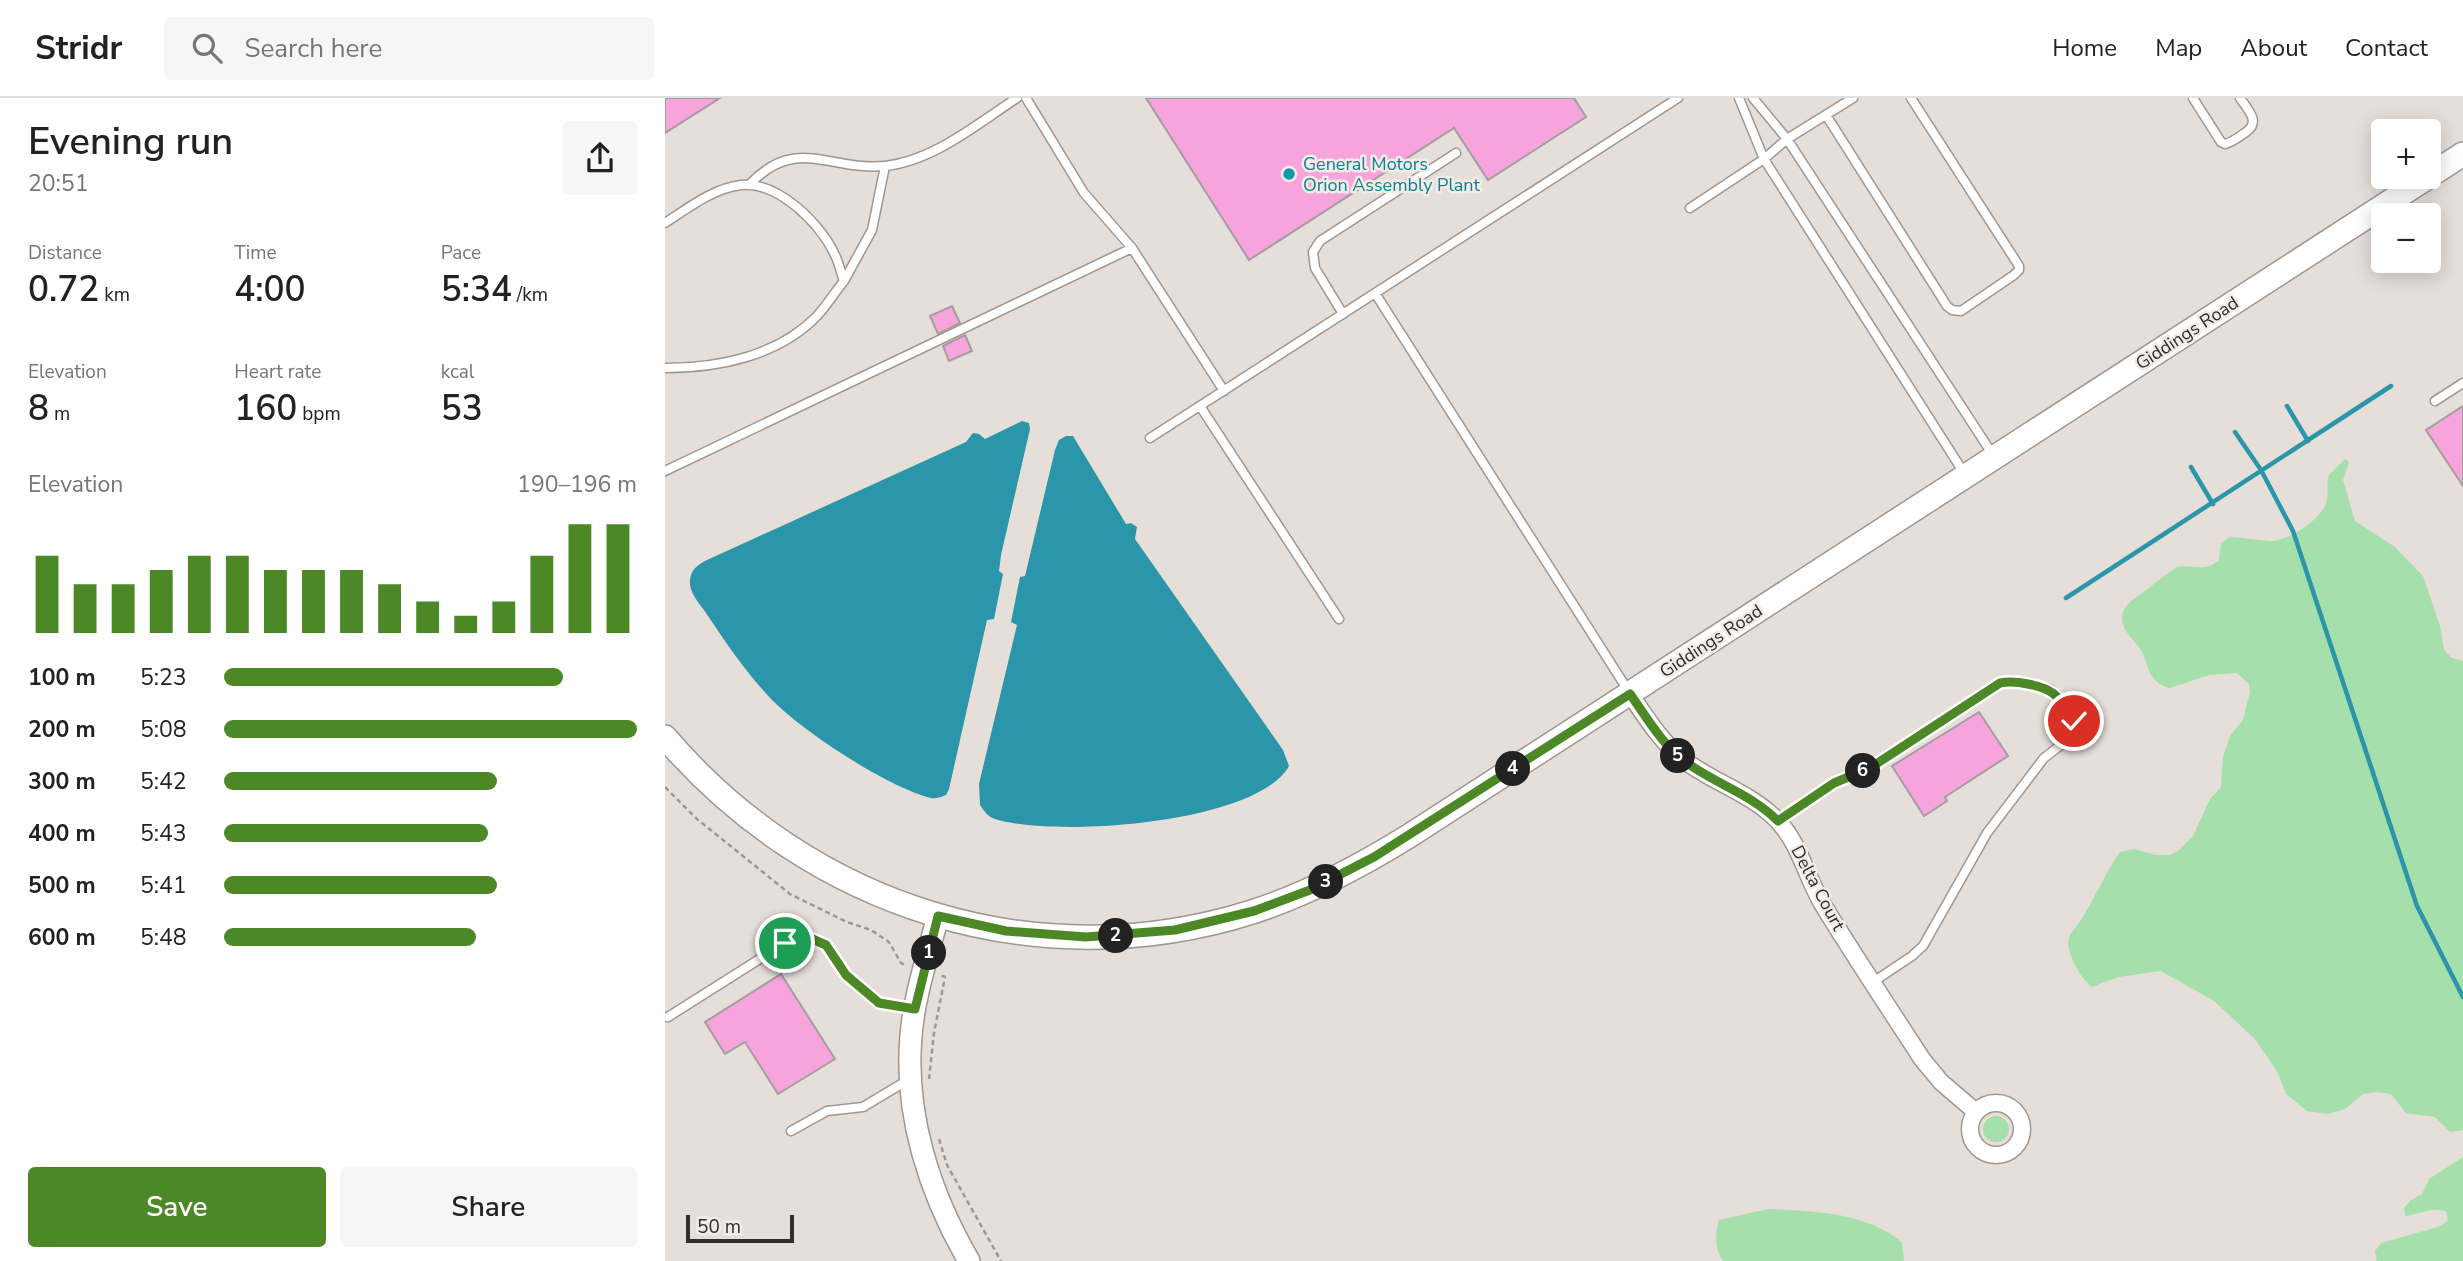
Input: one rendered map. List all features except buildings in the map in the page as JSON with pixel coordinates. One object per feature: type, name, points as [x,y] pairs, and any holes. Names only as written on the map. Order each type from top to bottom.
[{"type":"main road","name":"Giddings Road","points":[[2441,168],[2463,154]]},
{"type":"main road","name":"Giddings Road","points":[[665,737],[689,764],[736,808],[790,849],[863,889],[938,916],[1006,931],[1086,937],[1175,930],[1254,911],[1310,890],[1374,857],[2408,189]]},
{"type":"street","name":"Delta Court","points":[[1630,694],[1657,733],[1678,755],[1700,771],[1745,795],[1778,821],[1801,853],[1822,903],[1931,1070],[1976,1112]]},
{"type":"street","points":[[938,916],[915,1009],[911,1035],[911,1079],[919,1136],[930,1177],[944,1215],[969,1261]]},
{"type":"lane","points":[[749,185],[775,163],[795,157],[885,166],[918,157],[947,144],[1017,98]]},
{"type":"lane","points":[[1026,98],[1084,193],[1132,248],[1224,391]]},
{"type":"lane","points":[[1150,438],[1678,98]]},
{"type":"lane","points":[[1739,98],[1764,159],[1966,476]]},
{"type":"lane","points":[[1753,98],[1787,139],[1994,457]]},
{"type":"lane","points":[[1690,208],[1764,159],[1787,139],[1853,98]]},
{"type":"lane","points":[[1826,115],[1947,306],[1961,311],[2014,275],[2019,270],[2019,265],[1911,98]]},
{"type":"lane","points":[[2193,98],[2221,142],[2225,144],[2251,129],[2254,124],[2240,98]]},
{"type":"lane","points":[[1343,314],[1315,268],[1313,252],[1320,241],[1456,153]]},
{"type":"lane","points":[[665,368],[708,366],[764,352],[816,317],[844,281],[872,230],[885,166]]},
{"type":"lane","points":[[665,223],[691,205],[725,188],[763,185],[789,200],[804,214],[835,255],[844,281]]},
{"type":"lane","points":[[665,471],[1132,248]]},
{"type":"lane","points":[[1375,293],[1630,694]]},
{"type":"lane","points":[[2435,401],[2463,383]]},
{"type":"lane","points":[[1201,406],[1339,619]]},
{"type":"lane","points":[[1778,821],[1834,783],[1870,768],[2000,683],[2014,681],[2050,689],[2074,721],[2076,726],[2073,735],[2044,758],[1983,840],[1923,946],[1873,982]]},
{"type":"lane","points":[[668,1017],[785,943],[803,935],[826,945],[846,975],[879,1003],[915,1009]]},
{"type":"lane","points":[[791,1131],[827,1111],[863,1107],[911,1079]]},
{"type":"green space","points":[[2345,459],[2349,462],[2343,480],[2355,521],[2395,547],[2423,576],[2440,626],[2444,650],[2452,658],[2463,661],[2463,1130],[2450,1132],[2435,1117],[2406,1113],[2391,1094],[2377,1092],[2363,1094],[2345,1109],[2328,1114],[2307,1111],[2286,1094],[2277,1071],[2254,1038],[2214,1001],[2161,971],[2118,977],[2092,987],[2079,972],[2069,950],[2070,936],[2120,852],[2134,849],[2156,855],[2170,855],[2193,836],[2210,799],[2221,787],[2223,757],[2230,736],[2243,720],[2250,692],[2249,684],[2237,673],[2209,675],[2170,688],[2159,683],[2125,629],[2122,622],[2124,609],[2177,567],[2203,567],[2214,564],[2219,560],[2221,543],[2230,537],[2275,541],[2302,529],[2323,509],[2327,500],[2329,475]]},
{"type":"green space","points":[[1996,1116],[2005,1120],[2009,1129],[2005,1138],[1996,1142],[1987,1138],[1983,1129],[1987,1120]]},
{"type":"green space","points":[[2463,1157],[2463,1261],[2377,1261],[2375,1251],[2381,1243],[2438,1227],[2448,1221],[2446,1211],[2430,1210],[2405,1216],[2404,1208],[2422,1194],[2429,1179]]},
{"type":"green space","points":[[1768,1209],[1838,1215],[1872,1224],[1902,1242],[1904,1261],[1723,1261],[1716,1241],[1719,1220]]},
{"type":"water","points":[[1022,421],[1029,423],[1030,429],[1001,555],[999,571],[1003,574],[994,619],[987,620],[949,789],[946,795],[931,798],[892,783],[847,757],[805,728],[773,701],[739,660],[697,601],[692,593],[691,575],[697,566],[707,560],[966,442],[973,433],[985,439]]},
{"type":"water","points":[[1073,436],[1126,524],[1131,523],[1137,527],[1135,539],[1283,750],[1289,766],[1270,786],[1238,801],[1197,813],[1106,826],[1023,825],[993,818],[986,814],[980,805],[979,784],[1017,625],[1011,622],[1020,577],[1025,576],[1055,450],[1059,440]]},
{"type":"waterway","points":[[2066,598],[2391,386]]},
{"type":"waterway","points":[[2287,406],[2308,441]]},
{"type":"waterway","points":[[2235,432],[2261,470],[2293,531],[2417,906],[2463,997]]},
{"type":"waterway","points":[[2191,467],[2213,504]]},
{"type":"place","name":"General Motors Orion Assembly Plant","points":[[1289,174]]},
{"type":"route","points":[[785,943],[803,935],[826,945],[846,975],[879,1003],[915,1009],[938,916],[1006,931],[1044,936],[1086,937],[1132,935],[1218,922],[1279,903],[1374,857],[1630,694],[1657,733],[1688,764],[1745,795],[1778,821],[1834,783],[1870,768],[2000,683],[2014,681],[2050,689],[2074,721]]}]
